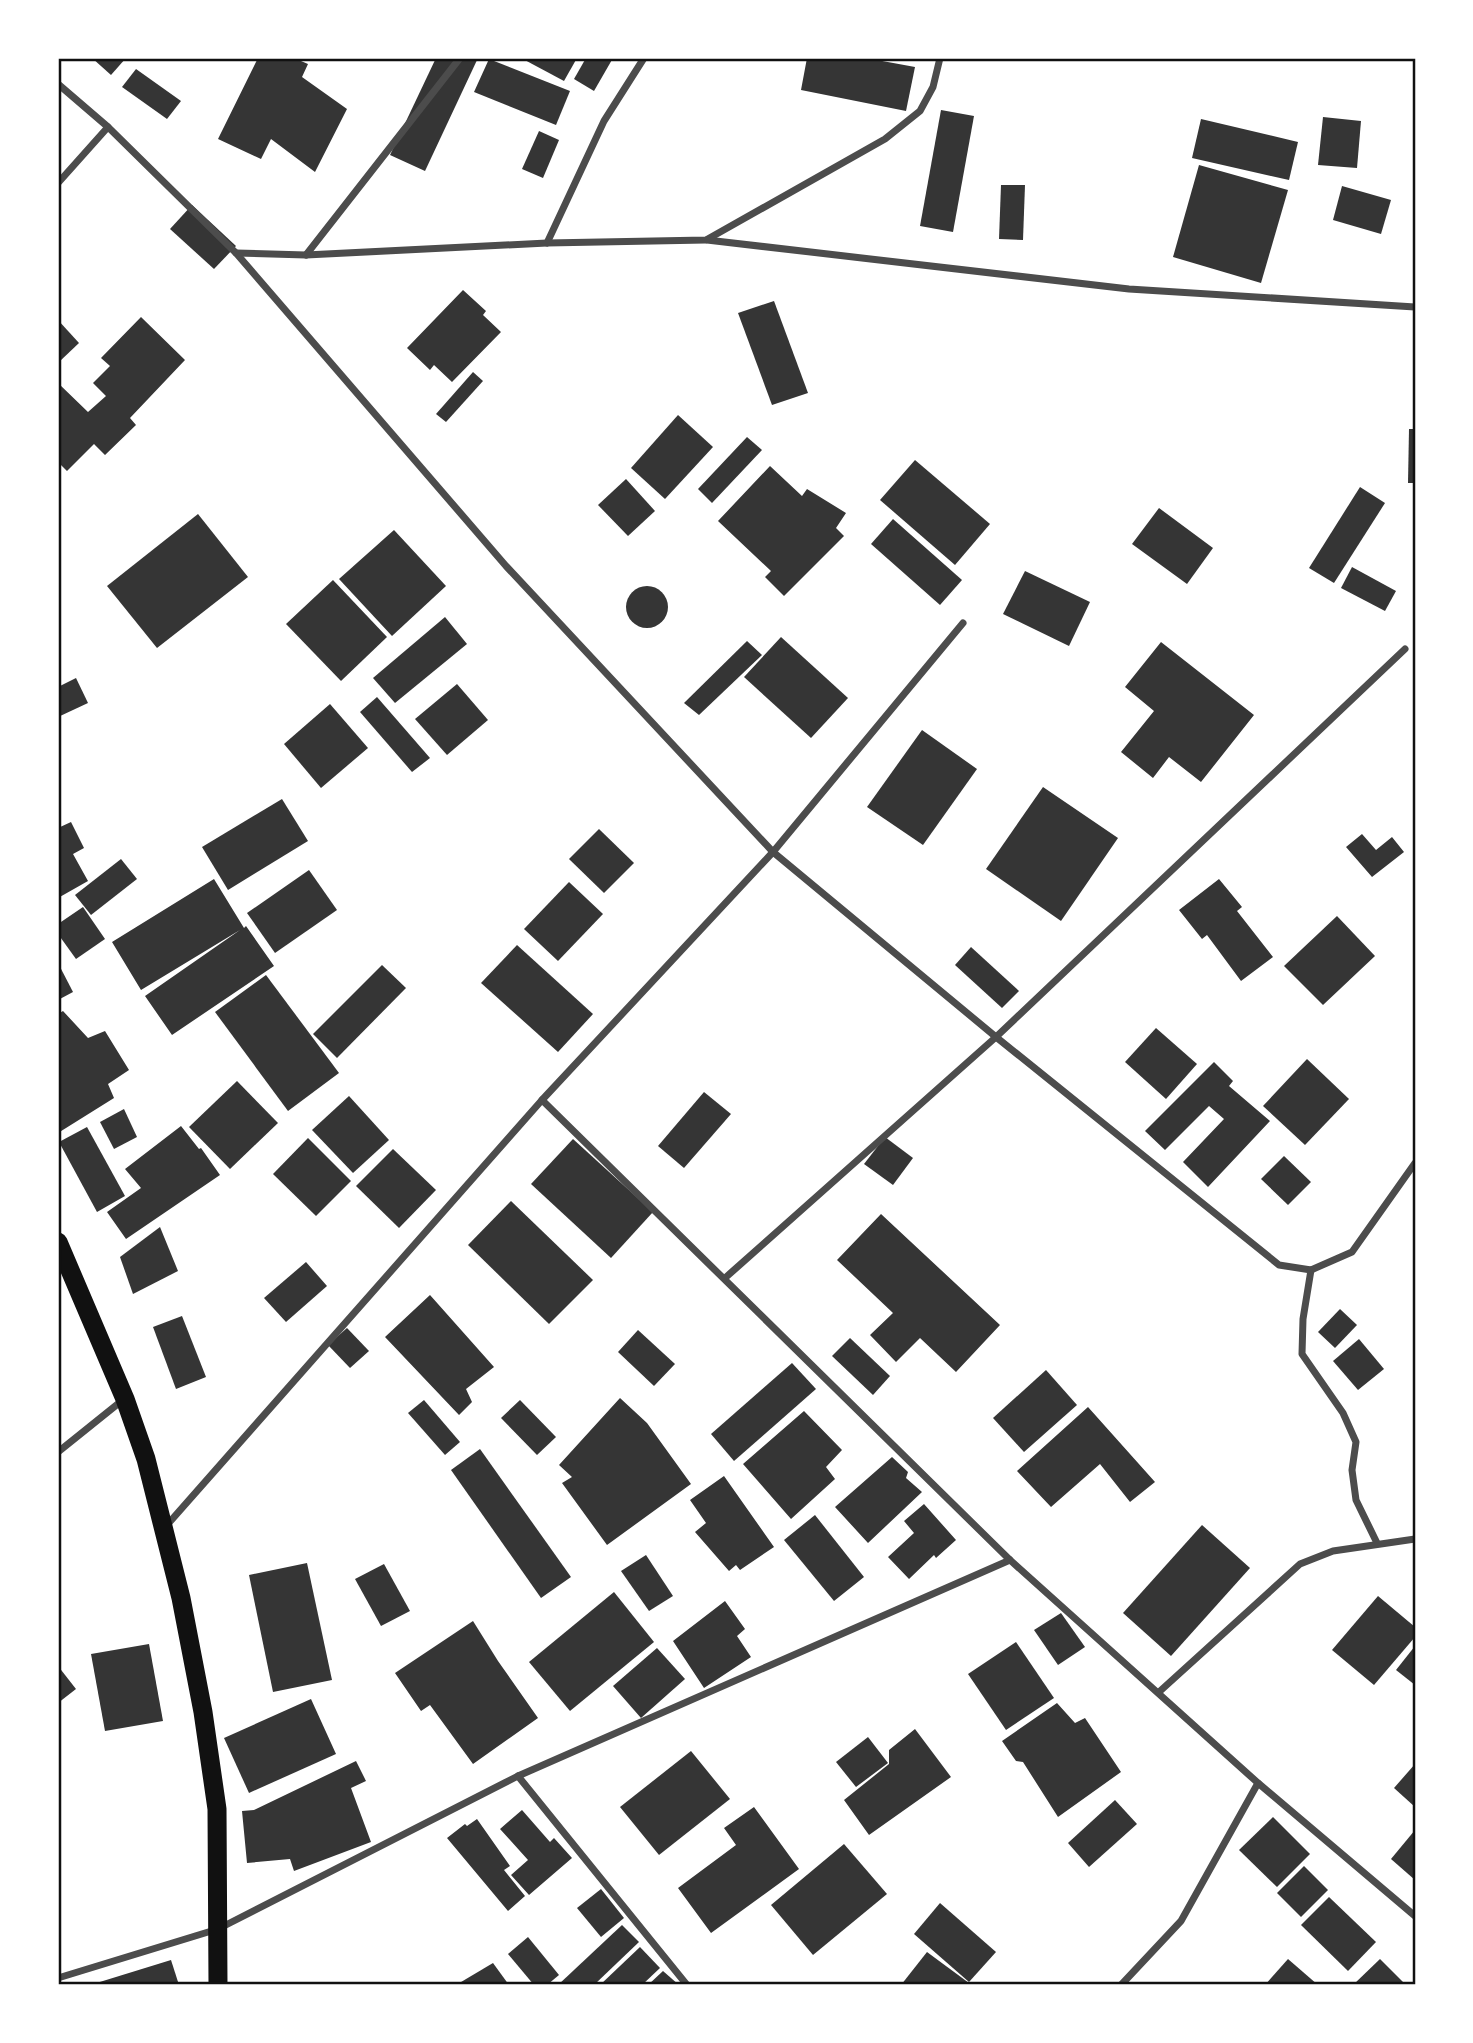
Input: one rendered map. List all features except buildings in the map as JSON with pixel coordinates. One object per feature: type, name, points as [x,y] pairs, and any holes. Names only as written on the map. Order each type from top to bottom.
[{"type":"highway","points":[[58,1242],[125,1399],[145,1459],[181,1598],[217,1810],[218,1985]]},
{"type":"street","points":[[306,255],[460,58]]},
{"type":"street","points":[[547,243],[604,121],[643,58]]},
{"type":"street","points":[[706,240],[885,139],[920,111],[933,87],[940,58]]},
{"type":"street","points":[[58,84],[108,127],[236,253],[506,566],[773,852],[996,1037],[1279,1265],[1311,1270],[1352,1252],[1415,1163]]},
{"type":"street","points":[[58,183],[108,127]]},
{"type":"street","points":[[236,253],[306,255],[547,243],[706,240],[1129,289],[1415,307]]},
{"type":"street","points":[[164,1528],[542,1100],[773,852],[963,623]]},
{"type":"street","points":[[725,1278],[996,1037],[1405,649]]},
{"type":"street","points":[[542,1100],[1010,1560],[1258,1783],[1415,1916]]},
{"type":"street","points":[[1311,1270],[1303,1319],[1302,1354],[1343,1413],[1356,1442],[1352,1470],[1356,1500],[1377,1543]]},
{"type":"street","points":[[58,1452],[125,1399]]},
{"type":"street","points":[[1159,1692],[1300,1564],[1333,1551],[1415,1539]]},
{"type":"street","points":[[58,1978],[218,1929],[518,1776],[1010,1560]]},
{"type":"street","points":[[518,1776],[687,1985]]},
{"type":"street","points":[[1121,1985],[1181,1921],[1258,1783]]}]
